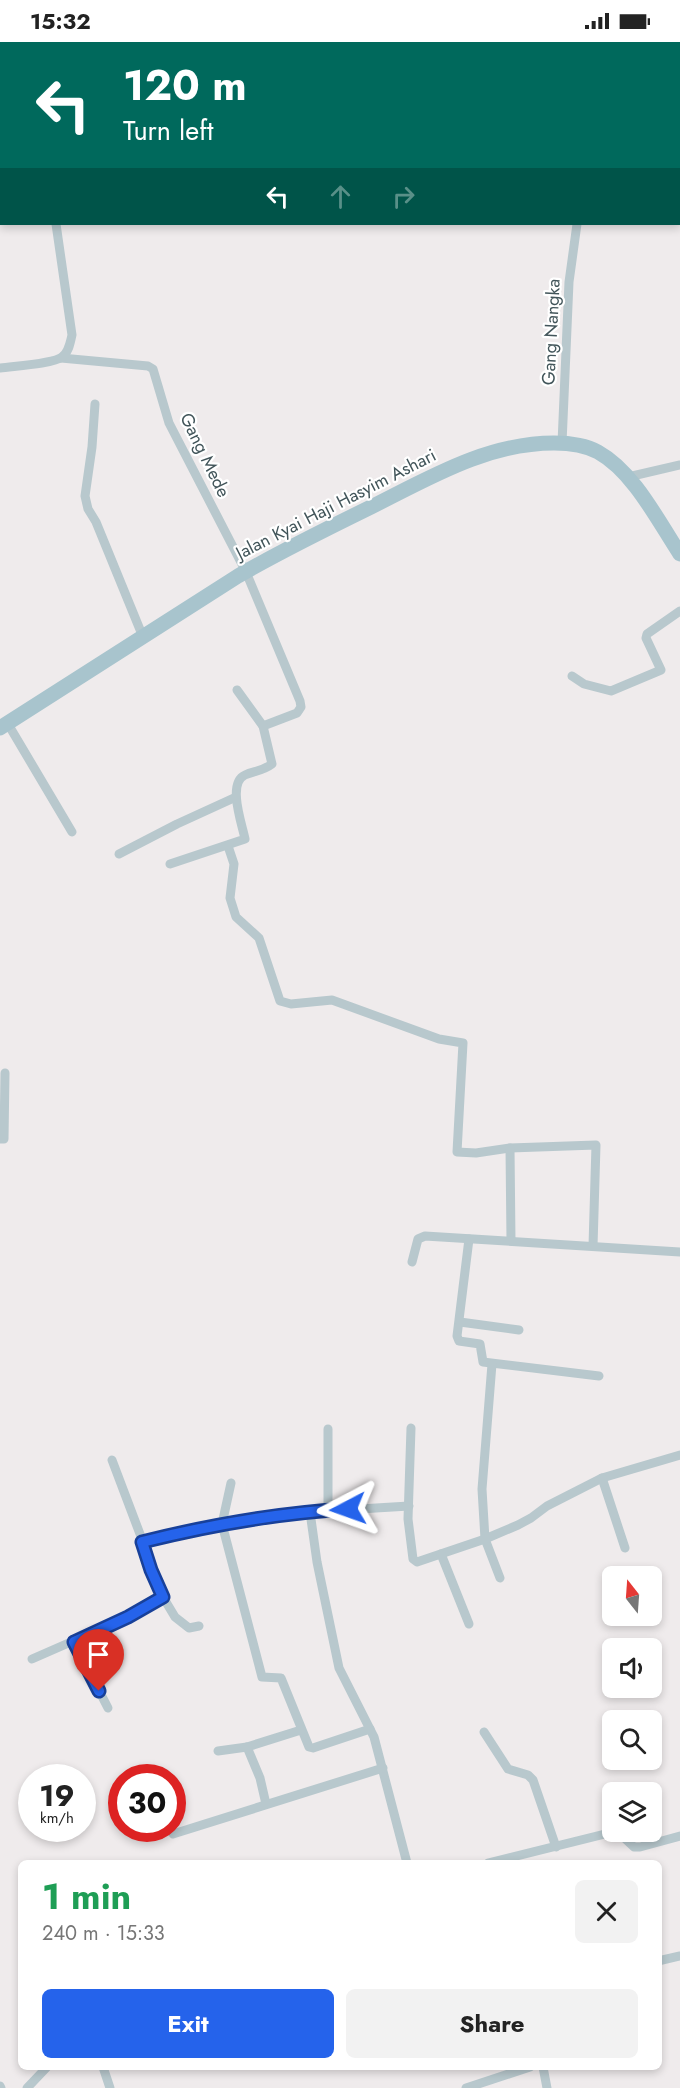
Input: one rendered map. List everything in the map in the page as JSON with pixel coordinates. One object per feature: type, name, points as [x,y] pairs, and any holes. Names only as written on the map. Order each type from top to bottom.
[{"type":"main road","name":"Jalan Kyai Haji Hasyim Ashari","points":[[4,726],[246,572],[313,536],[459,464],[511,447],[538,443],[562,443],[596,451],[612,461],[627,477],[680,554]]},
{"type":"street","points":[[0,368],[54,361],[62,358],[70,346],[72,335],[56,225]]},
{"type":"street","name":"Gang Nangka","points":[[562,443],[569,282],[577,225]]},
{"type":"street","name":"Gang Mede","points":[[62,358],[148,366],[153,369],[169,423],[246,572]]},
{"type":"street","points":[[95,404],[86,496],[88,509],[103,538],[143,637]]},
{"type":"street","points":[[627,477],[680,465]]},
{"type":"street","points":[[246,572],[301,706],[297,713],[263,726]]},
{"type":"street","points":[[572,676],[584,684],[611,691],[661,670],[646,638],[647,634],[680,611]]},
{"type":"street","points":[[171,864],[245,839],[236,797],[236,783],[242,776],[266,769],[272,764],[263,726],[237,690]]},
{"type":"street","points":[[4,726],[72,832]]},
{"type":"street","points":[[123,852],[236,797]]},
{"type":"street","points":[[228,846],[234,864],[230,898],[236,917],[260,938],[280,1001],[291,1004],[332,1000],[439,1039],[463,1043],[457,1152],[476,1153],[510,1148],[596,1145],[592,1246]]},
{"type":"street","points":[[0,1139],[4,1139],[5,1073]]},
{"type":"street","points":[[510,1148],[511,1241]]},
{"type":"street","points":[[412,1262],[418,1239],[425,1236],[680,1252]]},
{"type":"street","points":[[469,1239],[457,1336],[459,1341],[480,1344],[483,1362],[599,1376]]},
{"type":"street","points":[[460,1322],[519,1330]]},
{"type":"street","points":[[492,1364],[482,1489],[485,1539],[500,1578]]},
{"type":"street","points":[[411,1428],[409,1506],[413,1559],[417,1562],[518,1525],[547,1506],[602,1478],[680,1455]]},
{"type":"street","points":[[327,1429],[328,1510]]},
{"type":"street","points":[[112,1460],[151,1570],[163,1597],[175,1617],[189,1628],[199,1626]]},
{"type":"street","points":[[602,1478],[625,1548]]},
{"type":"street","points":[[231,1483],[222,1524],[262,1677],[281,1678],[309,1747],[313,1748],[370,1729]]},
{"type":"street","points":[[142,1542],[222,1524],[310,1512],[409,1506]]},
{"type":"street","points":[[310,1512],[317,1562],[339,1668],[370,1729],[383,1768],[406,1860]]},
{"type":"street","points":[[441,1554],[469,1624]]},
{"type":"street","points":[[32,1659],[128,1617],[163,1597]]},
{"type":"street","points":[[74,1642],[108,1707]]},
{"type":"street","points":[[218,1751],[247,1747],[301,1730]]},
{"type":"street","points":[[484,1731],[508,1769],[522,1772],[533,1780],[556,1847]]},
{"type":"street","points":[[247,1747],[260,1778],[266,1804]]},
{"type":"street","points":[[186,1830],[383,1768]]},
{"type":"street","points":[[501,1860],[613,1832],[619,1833],[634,1847],[640,1848],[680,1836]]},
{"type":"street","points":[[662,1960],[680,1956]]},
{"type":"street","points":[[27,2088],[41,2070]]},
{"type":"street","points":[[104,2070],[110,2088]]},
{"type":"street","points":[[466,2088],[521,2070]]},
{"type":"street","points":[[544,2070],[547,2088]]},
{"type":"route","points":[[99,1691],[74,1642],[128,1617],[163,1597],[142,1542],[203,1527],[348,1509]]}]
